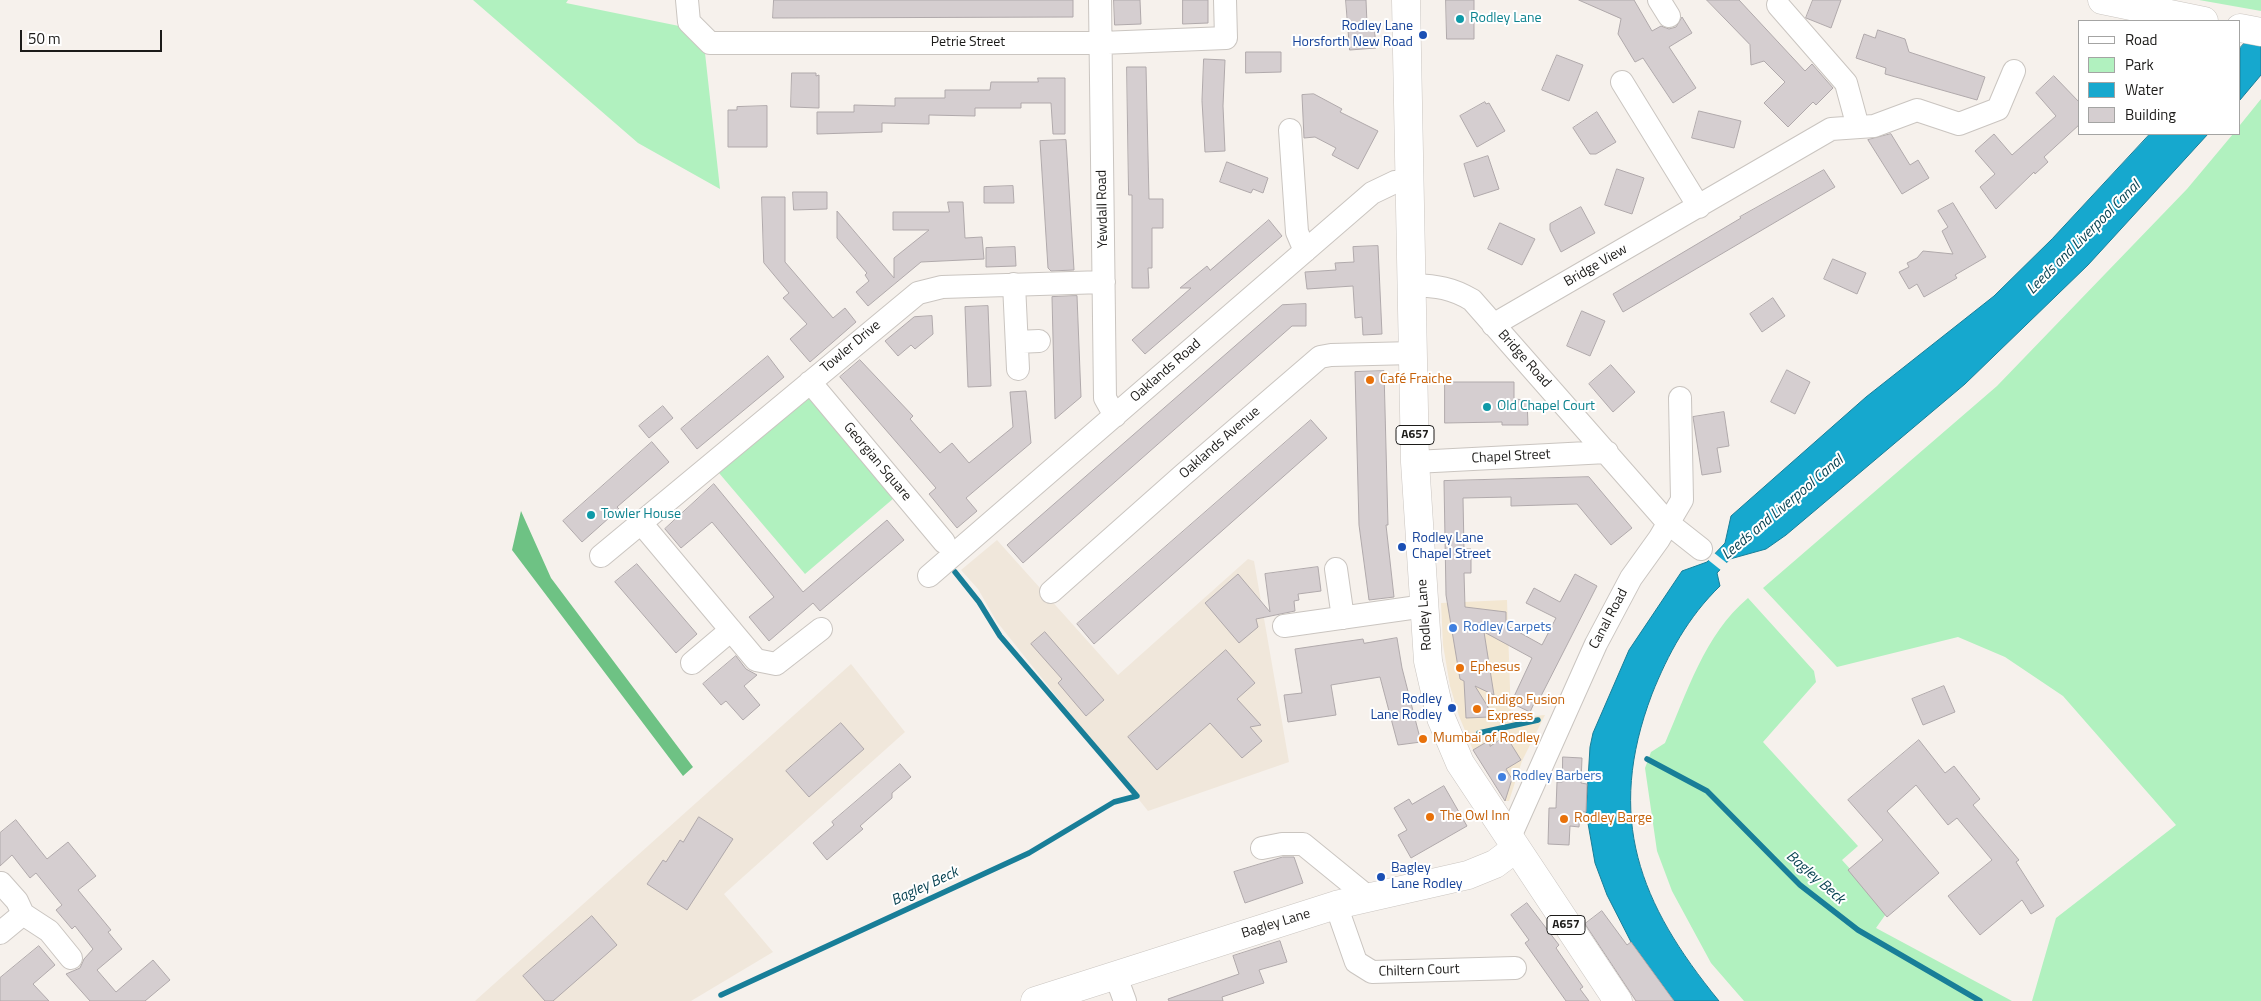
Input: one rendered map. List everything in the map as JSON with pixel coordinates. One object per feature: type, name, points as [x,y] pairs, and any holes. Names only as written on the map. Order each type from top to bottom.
[{"type":"main road","name":"Rodley Lane","points":[[1406,0],[1415,462],[1428,661],[1442,718],[1460,763],[1512,844]]},
{"type":"main road","points":[[2102,0],[2198,20]]},
{"type":"main road","points":[[2241,28],[2261,32]]},
{"type":"main road","name":"Bagley Lane","points":[[1035,1001],[1336,905],[1468,875],[1495,864],[1512,844]]},
{"type":"main road","name":"A657","points":[[1512,844],[1618,1001]]},
{"type":"street","name":"Petrie Street","points":[[687,0],[689,22],[710,43],[1101,43],[1226,38],[1225,0]]},
{"type":"street","name":"Yewdall Road","points":[[1100,0],[1105,398],[1116,416]]},
{"type":"street","points":[[1778,5],[1846,82],[1858,127]]},
{"type":"street","name":"Bridge View","points":[[1493,325],[1831,129],[1874,126],[1917,110],[1959,124],[1998,109],[2014,71]]},
{"type":"street","points":[[1622,82],[1699,207]]},
{"type":"street","points":[[1290,130],[1297,232],[1306,251]]},
{"type":"street","name":"Oaklands Road","points":[[929,576],[1382,186],[1395,182],[1411,181]]},
{"type":"street","name":"Towler Drive","points":[[602,556],[918,293],[942,287],[1104,282]]},
{"type":"street","points":[[1014,284],[1028,341],[1018,370]]},
{"type":"street","name":"Bridge Road","points":[[1413,285],[1440,286],[1456,290],[1472,300],[1608,452],[1668,523],[1701,549]]},
{"type":"street","name":"Oaklands Avenue","points":[[1051,592],[1183,474],[1320,357],[1414,353]]},
{"type":"street","name":"Georgian Square","points":[[810,382],[944,542]]},
{"type":"street","name":"Canal Road","points":[[1512,844],[1543,763],[1596,644],[1631,578],[1659,539],[1682,500],[1680,398]]},
{"type":"street","name":"Chapel Street","points":[[1415,462],[1608,452]]},
{"type":"street","points":[[641,523],[756,660],[776,664],[820,629]]},
{"type":"street","points":[[1336,569],[1343,618]]},
{"type":"street","points":[[1284,626],[1425,606]]},
{"type":"street","points":[[692,663],[731,630]]},
{"type":"street","points":[[1262,848],[1282,844],[1303,844],[1368,897]]},
{"type":"street","points":[[1,883],[17,901],[23,914],[49,931],[71,958]]},
{"type":"street","name":"Chiltern Court","points":[[1336,905],[1356,962],[1372,972],[1516,968]]},
{"type":"street","points":[[0,933],[23,914]]},
{"type":"street","points":[[1115,974],[1125,1001]]},
{"type":"shaded area","points":[[997,540],[1118,675],[1248,559],[1254,561],[1289,762],[1148,811],[997,622],[978,589],[961,570]]},
{"type":"shaded area","points":[[1507,600],[1511,718],[1545,715],[1522,761],[1509,801],[1505,801],[1473,750],[1459,716],[1450,686],[1443,645],[1441,603]]},
{"type":"shaded area","points":[[851,664],[905,732],[724,894],[773,952],[691,1001],[475,1001]]},
{"type":"green space","points":[[473,0],[568,0],[566,3],[684,27],[705,53],[720,189],[638,143]]},
{"type":"green space","points":[[2199,0],[2261,0],[2261,11]]},
{"type":"green space","points":[[2261,99],[2261,1001],[2032,1001],[2056,918],[2176,825],[2063,696],[2005,657],[1958,637],[1837,667],[1763,588],[1997,386],[2187,189],[2232,135],[2241,135],[2241,124]]},
{"type":"green space","points":[[808,396],[894,498],[805,574],[719,473]]},
{"type":"green space","points":[[521,511],[551,578],[693,767],[683,776],[512,550]]},
{"type":"green space","points":[[1748,598],[1814,671],[1816,682],[1763,742],[1858,846],[1842,860],[1888,911],[1876,928],[2012,1001],[1744,1001],[1711,963],[1672,891],[1657,851],[1645,768],[1651,752],[1665,743],[1689,685],[1708,647],[1733,613]]},
{"type":"water","points":[[2261,25],[2261,75],[2241,99],[2241,47]]},
{"type":"water","name":"Leeds and Liverpool Canal","points":[[2149,135],[2207,135],[2088,265],[1965,384],[1786,535],[1766,549],[1730,559],[1717,573],[1720,586],[1698,610],[1680,637],[1652,694],[1638,739],[1631,781],[1631,820],[1638,857],[1650,893],[1668,929],[1691,965],[1719,1001],[1674,1001],[1631,942],[1607,895],[1595,863],[1586,812],[1590,747],[1593,733],[1629,650],[1682,571],[1707,562],[1725,543],[1731,516],[1866,397],[1994,296],[2052,239]]},
{"type":"pier","points":[[1713,552],[1728,564],[1722,571],[1707,559]]},
{"type":"building","points":[[774,0],[1073,0],[1073,17],[773,18]]},
{"type":"building","points":[[1114,0],[1140,0],[1141,24],[1115,25]]},
{"type":"building","points":[[1183,0],[1208,0],[1208,23],[1183,24]]},
{"type":"building","points":[[1346,0],[1366,0],[1367,24],[1374,23],[1376,48],[1350,50]]},
{"type":"building","name":"Rodley Lane","points":[[1446,0],[1474,0],[1474,39],[1447,39]]},
{"type":"building","points":[[1579,0],[1634,0],[1652,31],[1661,26],[1669,29],[1676,27],[1682,17],[1692,33],[1669,47],[1696,88],[1673,103],[1643,58],[1635,62],[1618,34],[1621,19]]},
{"type":"building","points":[[1707,0],[1739,0],[1805,71],[1812,64],[1833,88],[1816,105],[1813,102],[1788,127],[1764,103],[1785,82],[1764,61],[1751,65],[1750,45]]},
{"type":"building","points":[[1813,0],[1841,0],[1831,28],[1806,18]]},
{"type":"building","points":[[1878,30],[1905,39],[1909,52],[1985,77],[1977,100],[1885,74],[1886,68],[1856,58],[1864,34],[1875,38]]},
{"type":"building","points":[[1246,52],[1281,52],[1281,72],[1246,73]]},
{"type":"building","points":[[1557,55],[1583,65],[1569,101],[1542,90]]},
{"type":"building","points":[[1204,59],[1225,60],[1223,106],[1225,151],[1205,152],[1202,101]]},
{"type":"building","points":[[1127,67],[1146,67],[1149,199],[1163,199],[1163,228],[1152,228],[1152,268],[1148,268],[1149,288],[1132,288],[1132,195],[1129,195]]},
{"type":"building","points":[[792,73],[816,73],[816,76],[819,75],[819,108],[791,107]]},
{"type":"building","points":[[2054,76],[2078,101],[2078,126],[2044,157],[2048,162],[2035,174],[2034,172],[1996,209],[1980,187],[1995,174],[1975,151],[1994,134],[2012,155],[2056,116],[2036,93]]},
{"type":"building","points":[[1038,78],[1065,78],[1065,134],[1053,134],[1051,103],[1021,103],[1021,108],[975,108],[975,116],[929,115],[929,124],[882,123],[882,132],[817,134],[817,112],[854,112],[854,105],[895,106],[895,98],[945,98],[945,90],[990,90],[991,82],[1038,82]]},
{"type":"building","points":[[1314,94],[1342,109],[1340,112],[1378,131],[1358,169],[1332,155],[1336,148],[1315,137],[1304,138],[1302,95]]},
{"type":"building","points":[[1485,102],[1486,104],[1489,103],[1505,131],[1477,147],[1460,116]]},
{"type":"building","points":[[767,106],[767,147],[728,147],[728,110],[737,110],[737,107]]},
{"type":"building","points":[[1699,111],[1741,121],[1734,148],[1692,138]]},
{"type":"building","points":[[1597,112],[1616,142],[1596,154],[1590,154],[1573,128]]},
{"type":"building","points":[[1891,134],[1910,165],[1918,160],[1929,178],[1902,194],[1868,140]]},
{"type":"building","points":[[1066,140],[1074,270],[1051,271],[1048,268],[1040,141]]},
{"type":"building","points":[[1488,156],[1499,189],[1474,197],[1464,164]]},
{"type":"building","points":[[1227,162],[1268,178],[1263,193],[1253,189],[1251,193],[1220,182]]},
{"type":"building","points":[[1617,169],[1644,178],[1632,214],[1605,205]]},
{"type":"building","points":[[1824,170],[1835,187],[1623,312],[1613,294],[1740,217]]},
{"type":"building","points":[[1013,186],[1014,203],[984,203],[984,187]]},
{"type":"building","points":[[793,192],[827,192],[827,209],[794,210]]},
{"type":"building","points":[[762,197],[785,197],[785,262],[833,318],[845,308],[856,322],[810,362],[790,339],[807,324],[783,298],[789,293],[764,263]]},
{"type":"building","points":[[948,202],[963,202],[965,238],[982,237],[984,259],[921,262],[868,306],[856,292],[869,281],[865,275],[867,273],[837,238],[837,211],[894,278],[894,258],[929,230],[893,230],[893,212],[949,212]]},
{"type":"building","points":[[1953,203],[1986,257],[1955,275],[1957,278],[1924,297],[1917,284],[1909,289],[1899,272],[1909,267],[1907,263],[1917,258],[1923,251],[1953,254],[1942,231],[1948,227],[1938,211]]},
{"type":"building","points":[[1581,207],[1595,233],[1561,252],[1550,230],[1550,224]]},
{"type":"building","points":[[1269,220],[1282,236],[1145,354],[1132,340],[1191,288],[1180,288],[1207,266],[1210,270]]},
{"type":"building","points":[[1500,223],[1535,239],[1522,265],[1488,249]]},
{"type":"building","points":[[1378,246],[1382,334],[1363,335],[1362,317],[1355,318],[1353,286],[1307,289],[1305,272],[1336,270],[1335,263],[1354,262],[1353,247]]},
{"type":"building","points":[[1015,247],[1016,266],[986,267],[986,248]]},
{"type":"building","points":[[1833,259],[1866,273],[1857,294],[1824,279]]},
{"type":"building","points":[[1077,296],[1081,397],[1055,419],[1052,297]]},
{"type":"building","points":[[1773,298],[1785,316],[1762,332],[1750,314]]},
{"type":"building","points":[[1306,304],[1306,326],[1292,326],[1023,563],[1007,545],[1282,305]]},
{"type":"building","points":[[988,306],[991,386],[968,387],[965,307]]},
{"type":"building","points":[[1582,311],[1605,321],[1590,356],[1567,346]]},
{"type":"building","points":[[932,316],[933,334],[915,349],[911,345],[898,356],[885,341],[914,317]]},
{"type":"building","points":[[768,356],[784,377],[697,449],[681,429]]},
{"type":"building","points":[[860,360],[913,416],[910,419],[940,453],[952,443],[969,463],[1013,427],[1010,392],[1026,391],[1031,443],[966,498],[977,511],[957,528],[929,494],[936,488],[840,377]]},
{"type":"building","points":[[1611,365],[1635,392],[1613,412],[1589,384]]},
{"type":"building","points":[[1787,370],[1810,382],[1795,414],[1771,402]]},
{"type":"building","points":[[1384,371],[1388,525],[1386,525],[1394,597],[1369,600],[1359,525],[1355,372]]},
{"type":"building","name":"Old Chapel Court","points":[[1445,382],[1514,382],[1514,399],[1527,400],[1528,425],[1502,425],[1502,422],[1445,423]]},
{"type":"building","points":[[663,406],[673,418],[649,438],[639,426]]},
{"type":"building","points":[[1724,412],[1729,446],[1717,448],[1721,472],[1702,475],[1693,417]]},
{"type":"building","points":[[1311,420],[1327,438],[1094,644],[1077,624]]},
{"type":"building","points":[[652,442],[669,462],[617,507],[619,509],[582,542],[563,521]]},
{"type":"building","points":[[1589,477],[1632,528],[1611,545],[1577,504],[1511,506],[1511,497],[1463,498],[1464,549],[1471,549],[1471,573],[1464,573],[1465,607],[1506,612],[1506,625],[1542,645],[1556,618],[1526,603],[1534,588],[1560,602],[1575,574],[1597,586],[1540,698],[1537,697],[1530,712],[1511,703],[1532,658],[1484,632],[1494,695],[1475,686],[1488,707],[1489,717],[1466,718],[1464,681],[1460,679],[1446,595],[1444,481]]},
{"type":"building","points":[[714,484],[803,592],[887,520],[904,540],[820,611],[813,603],[769,641],[749,617],[774,597],[712,522],[681,548],[665,529]]},
{"type":"building","points":[[637,564],[697,634],[676,653],[615,582]]},
{"type":"building","points":[[1318,567],[1321,591],[1298,594],[1299,600],[1294,601],[1295,611],[1256,619],[1258,627],[1239,643],[1205,603],[1238,574],[1270,612],[1265,574]]},
{"type":"building","points":[[1045,632],[1104,700],[1086,716],[1058,683],[1062,679],[1031,644]]},
{"type":"building","points":[[1397,638],[1402,668],[1421,742],[1398,745],[1380,677],[1331,685],[1336,715],[1288,722],[1284,695],[1302,693],[1295,649],[1363,639],[1364,643]]},
{"type":"building","points":[[1226,650],[1255,683],[1237,699],[1261,725],[1250,727],[1262,741],[1242,758],[1210,723],[1157,770],[1128,737]]},
{"type":"building","points":[[736,656],[746,669],[757,675],[744,686],[760,705],[743,720],[726,701],[721,705],[703,684]]},
{"type":"building","points":[[1944,686],[1955,712],[1923,725],[1912,699]]},
{"type":"building","points":[[841,723],[864,749],[809,797],[786,771]]},
{"type":"building","points":[[1506,736],[1521,760],[1506,769],[1512,779],[1505,801],[1473,750],[1490,740],[1490,746]]},
{"type":"building","points":[[1919,740],[1945,773],[1954,766],[1980,799],[1973,805],[2019,860],[2016,862],[2044,906],[2031,914],[2022,900],[1980,935],[1948,896],[1992,860],[1957,818],[1948,825],[1916,785],[1887,811],[1939,873],[1887,917],[1848,870],[1883,840],[1848,800]]},
{"type":"building","name":"Rodley Barge","points":[[1563,757],[1582,758],[1581,783],[1587,784],[1586,812],[1580,812],[1579,827],[1570,826],[1569,845],[1548,844],[1549,808],[1556,808],[1557,782],[1562,782]]},
{"type":"building","points":[[900,764],[911,777],[892,793],[892,798],[860,826],[863,829],[827,860],[813,843],[834,825],[832,822]]},
{"type":"building","name":"The Owl Inn","points":[[1444,786],[1467,826],[1411,858],[1398,835],[1407,830],[1394,808],[1409,799],[1412,804]]},
{"type":"building","points":[[699,817],[733,839],[687,910],[647,884],[663,860],[666,862],[680,840],[683,842]]},
{"type":"building","points":[[16,820],[47,859],[68,842],[96,876],[78,890],[111,930],[108,932],[122,949],[97,970],[116,992],[153,960],[170,980],[145,1001],[90,1001],[66,974],[80,968],[84,959],[93,949],[75,926],[72,929],[56,910],[62,905],[36,873],[30,878],[12,855],[0,866],[0,833]]},
{"type":"building","points":[[1283,857],[1294,857],[1303,883],[1245,903],[1234,872]]},
{"type":"building","points":[[1527,903],[1559,945],[1556,948],[1583,987],[1580,989],[1589,1001],[1566,1001],[1525,943],[1529,940],[1511,915]]},
{"type":"building","points":[[1602,911],[1627,945],[1631,942],[1674,1001],[1636,1001],[1585,924]]},
{"type":"building","points":[[592,916],[617,945],[553,1001],[545,1001],[523,976]]},
{"type":"building","points":[[1280,941],[1287,962],[1259,970],[1264,983],[1222,997],[1223,1001],[1169,1001],[1168,999],[1239,974],[1233,956]]},
{"type":"building","points":[[39,946],[55,965],[33,984],[49,1001],[0,1001],[0,978]]},
{"type":"waterway","name":"Bagley Beck","points":[[721,995],[1029,853],[1114,802],[1137,796],[1000,636],[979,602],[955,572]]},
{"type":"waterway","name":"Bagley Beck","points":[[1479,733],[1538,720]]},
{"type":"waterway","name":"Bagley Beck","points":[[1647,759],[1707,791],[1800,885],[1858,930],[1980,1001]]},
{"type":"place","name":"Rodley Lane","points":[[1460,19]]},
{"type":"place","name":"Rodley Lane Horsforth New Road","points":[[1423,35]]},
{"type":"place","name":"Café Fraiche","points":[[1370,380]]},
{"type":"place","name":"Old Chapel Court","points":[[1487,407]]},
{"type":"place","name":"Towler House","points":[[591,515]]},
{"type":"place","name":"Rodley Lane Chapel Street","points":[[1402,547]]},
{"type":"place","name":"Rodley Carpets","points":[[1453,628]]},
{"type":"place","name":"Ephesus","points":[[1460,668]]},
{"type":"place","name":"Rodley Lane Rodley","points":[[1452,708]]},
{"type":"place","name":"Indigo Fusion Express","points":[[1477,709]]},
{"type":"place","name":"Mumbai of Rodley","points":[[1423,739]]},
{"type":"place","name":"Rodley Barbers","points":[[1502,777]]},
{"type":"place","name":"The Owl Inn","points":[[1430,817]]},
{"type":"place","name":"Rodley Barge","points":[[1564,819]]},
{"type":"place","name":"Bagley Lane Rodley","points":[[1381,877]]}]
